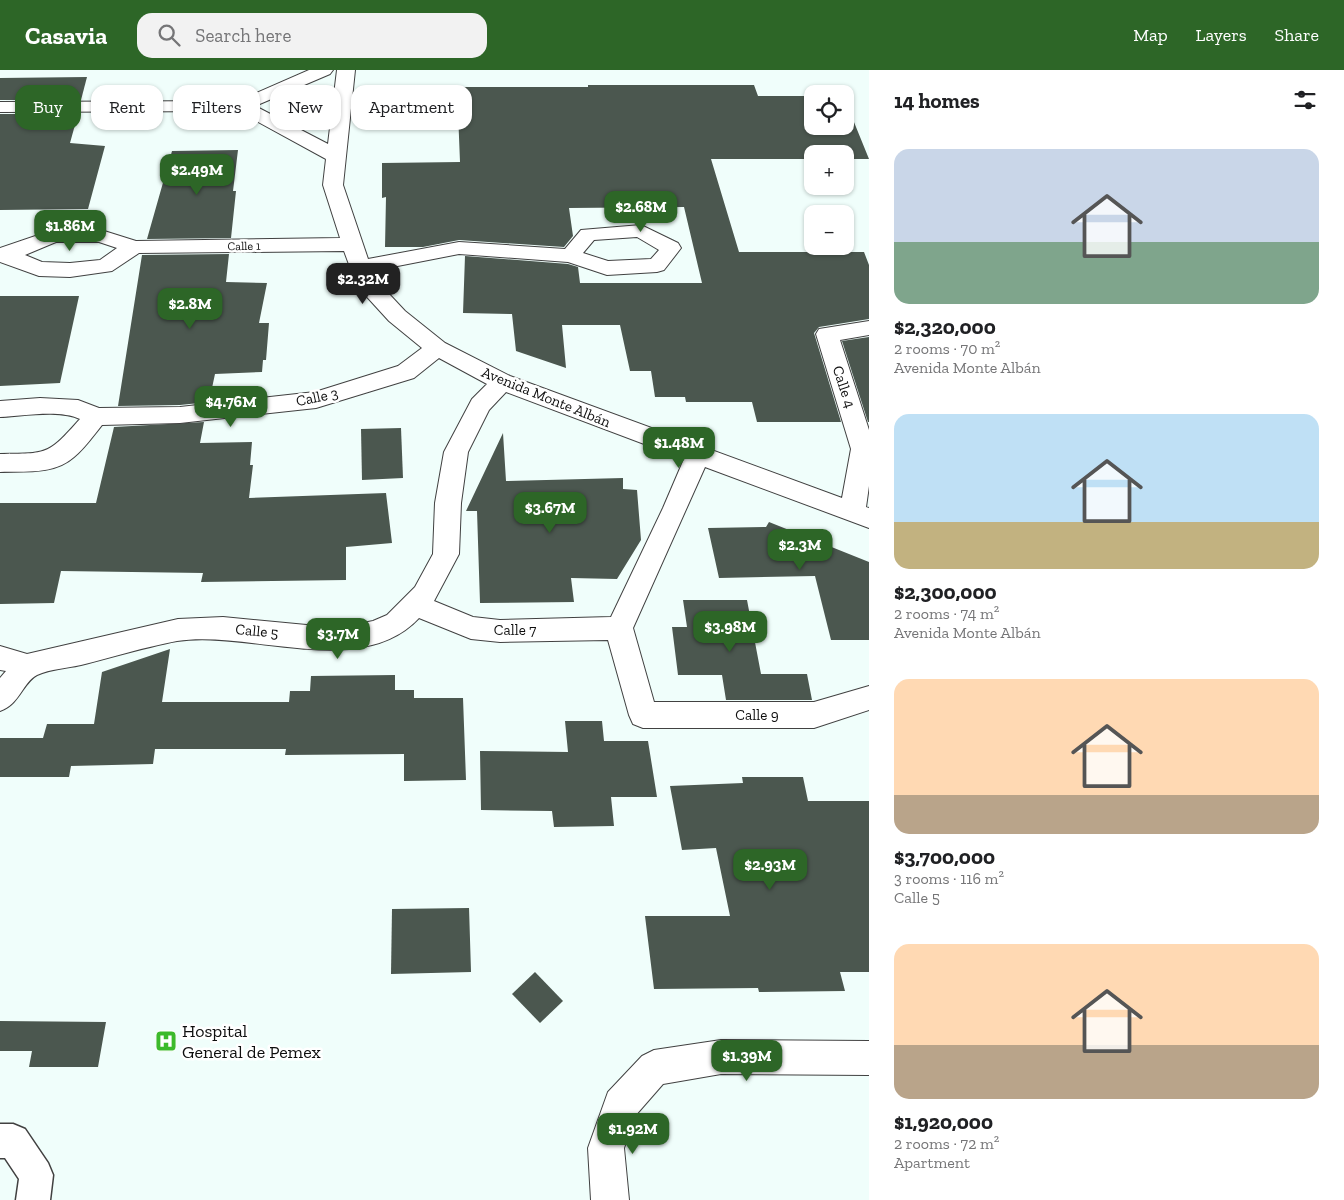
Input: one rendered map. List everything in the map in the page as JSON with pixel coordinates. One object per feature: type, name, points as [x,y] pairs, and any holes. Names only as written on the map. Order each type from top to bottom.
[{"type":"street","points":[[260,98],[324,70]]},
{"type":"street","name":"Avenida Monte Albán","points":[[346,70],[333,185],[365,281],[397,316],[437,348],[502,382],[861,515]]},
{"type":"street","points":[[0,107],[173,106]]},
{"type":"street","points":[[260,116],[336,156]]},
{"type":"street","name":"Calle 1","points":[[3,255],[53,236],[101,236],[134,247],[354,244]]},
{"type":"street","name":"Calle 1","points":[[3,255],[39,269],[70,270],[105,266],[134,247]]},
{"type":"street","points":[[361,266],[458,248],[570,256]]},
{"type":"street","name":"Calle 4","points":[[861,515],[863,448],[826,334],[869,328]]},
{"type":"street","name":"Calle 3","points":[[0,409],[40,406],[78,408],[96,417],[180,415],[316,400],[406,372],[437,348]]},
{"type":"street","name":"Calle 5","points":[[26,666],[178,630],[223,628],[338,639],[384,629],[397,623],[424,595],[446,554],[448,502],[456,452],[480,405],[502,382]]},
{"type":"street","points":[[0,463],[44,462],[65,452],[96,417]]},
{"type":"street","points":[[619,628],[676,508],[698,455]]},
{"type":"street","name":"Calle 7","points":[[414,605],[471,628],[500,631],[619,628]]},
{"type":"street","name":"Calle 9","points":[[619,628],[643,715],[814,715],[869,698]]},
{"type":"street","points":[[0,658],[26,666],[0,699]]},
{"type":"street","points":[[610,1200],[606,1148],[621,1105],[654,1068],[721,1057],[869,1058]]},
{"type":"lane","points":[[0,1141],[13,1141],[36,1175],[33,1200]]},
{"type":"building","points":[[87,77],[81,100],[81,85],[15,85],[15,100],[0,100],[0,78]]},
{"type":"building","points":[[588,85],[754,85],[758,96],[804,96],[804,135],[854,135],[854,122],[869,159],[854,159],[854,145],[804,145],[804,159],[711,159],[739,252],[804,252],[804,255],[854,255],[854,252],[864,252],[869,265],[869,319],[819,327],[814,333],[841,422],[757,422],[752,402],[686,402],[685,397],[655,397],[651,371],[630,371],[620,325],[562,325],[566,368],[516,351],[512,314],[463,313],[465,256],[568,264],[578,267],[580,283],[702,283],[684,207],[569,208],[573,236],[564,247],[459,240],[423,247],[385,247],[386,197],[382,198],[382,163],[460,162],[459,130],[472,130],[472,87],[588,87]]},
{"type":"building","points":[[0,114],[15,114],[15,130],[74,130],[70,143],[105,146],[88,209],[0,210]]},
{"type":"building","points":[[238,150],[233,191],[236,191],[231,238],[147,239],[172,151]]},
{"type":"building","points":[[229,254],[226,282],[267,283],[259,323],[269,323],[266,360],[263,360],[262,372],[215,374],[209,402],[180,405],[118,406],[142,255]]},
{"type":"building","points":[[0,296],[79,296],[60,383],[0,386]]},
{"type":"building","points":[[869,337],[869,422],[868,422],[842,341]]},
{"type":"building","points":[[204,422],[200,443],[252,442],[250,465],[253,465],[249,498],[386,493],[392,543],[346,547],[346,580],[201,582],[203,573],[61,571],[54,603],[0,604],[0,503],[96,503],[114,427]]},
{"type":"building","points":[[401,428],[403,478],[362,480],[361,429]]},
{"type":"building","points":[[503,433],[506,481],[623,478],[623,489],[637,490],[641,540],[617,579],[571,578],[574,602],[480,603],[477,511],[466,511]]},
{"type":"building","points":[[769,522],[869,562],[869,640],[831,640],[815,576],[719,578],[708,528],[766,527]]},
{"type":"building","points":[[683,600],[747,600],[761,674],[807,674],[812,700],[726,700],[722,675],[678,675],[672,627],[687,627]]},
{"type":"building","points":[[170,649],[162,702],[289,702],[290,691],[310,691],[311,676],[395,675],[395,690],[414,690],[414,698],[463,698],[466,780],[404,781],[404,754],[285,755],[286,749],[155,749],[153,764],[71,766],[69,777],[0,777],[0,738],[43,738],[47,724],[94,724],[102,672]]},
{"type":"building","points":[[565,721],[602,721],[604,741],[648,741],[657,797],[611,797],[614,826],[554,827],[552,811],[481,810],[480,751],[568,752]]},
{"type":"building","points":[[742,777],[803,777],[808,801],[869,801],[869,972],[840,972],[845,991],[759,992],[758,988],[654,989],[645,916],[730,916],[716,848],[682,850],[670,786],[743,783]]},
{"type":"building","points":[[469,908],[471,972],[391,974],[392,909]]},
{"type":"building","points":[[535,972],[563,1001],[540,1023],[512,994]]},
{"type":"building","points":[[0,1021],[106,1022],[98,1067],[29,1067],[32,1051],[0,1051]]},
{"type":"place","name":"Hospital General de Pemex","points":[[166,1041]]}]
